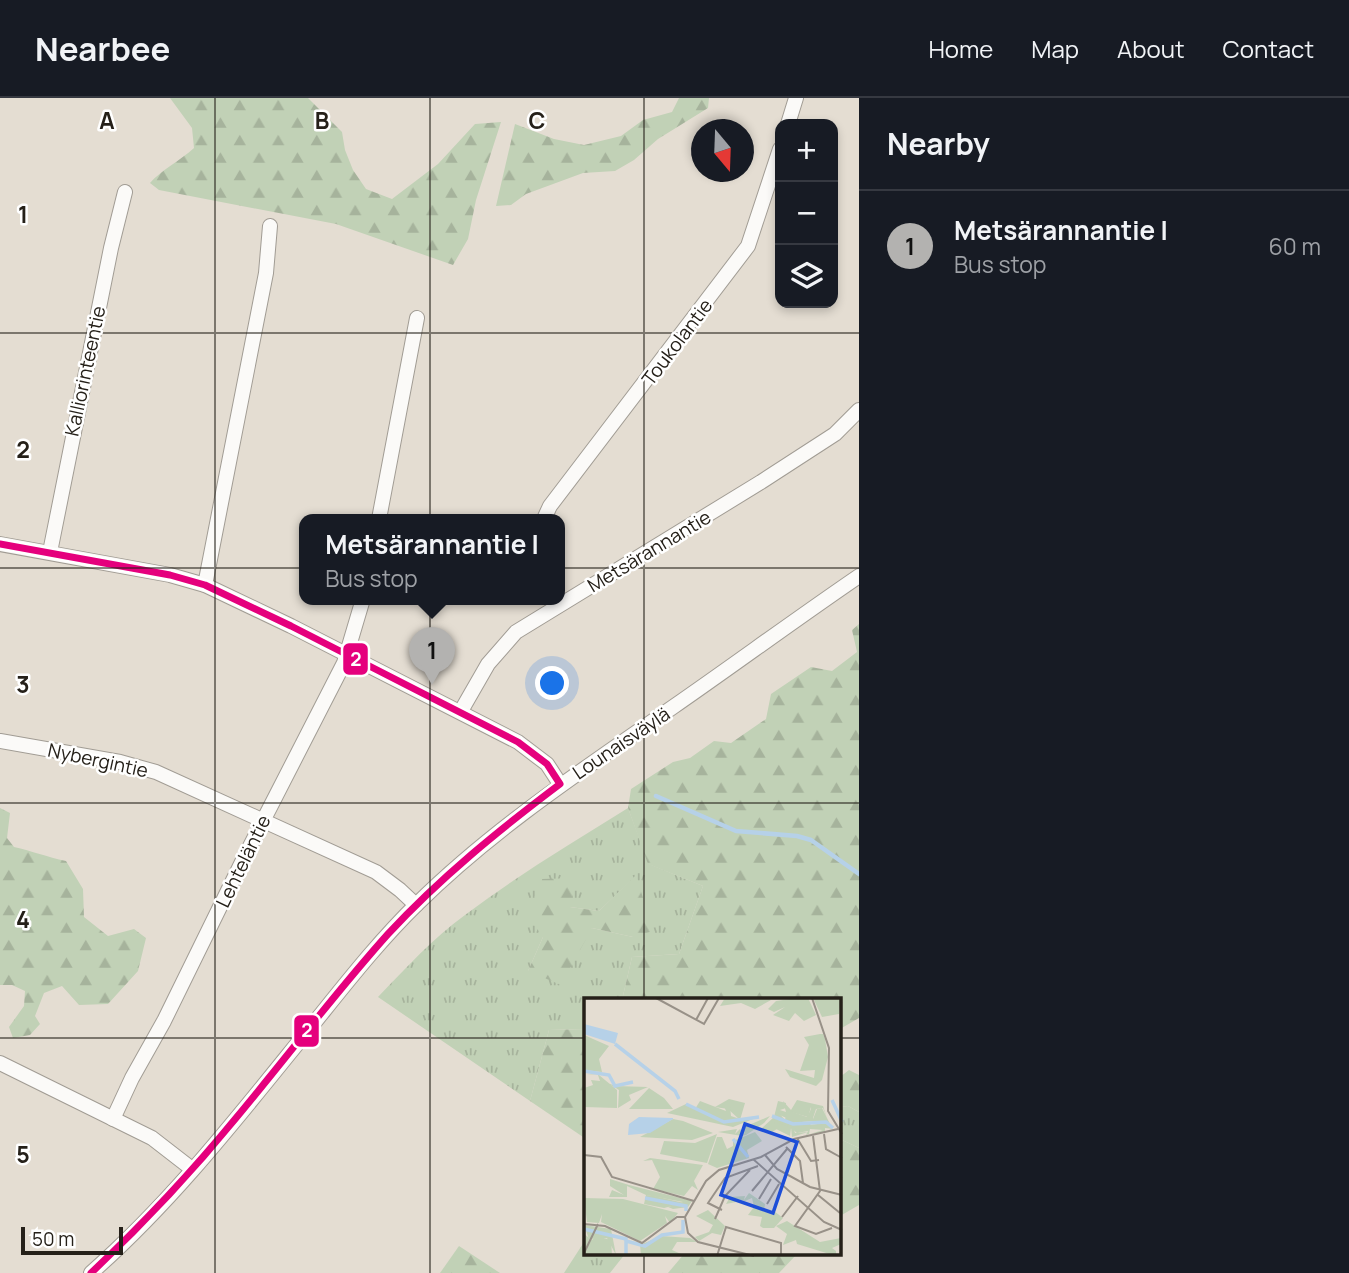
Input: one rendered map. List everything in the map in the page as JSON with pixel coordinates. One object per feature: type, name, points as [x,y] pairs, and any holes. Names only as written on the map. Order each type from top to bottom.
[{"type":"street","points":[[790,119],[796,98]]},
{"type":"street","name":"Toukolantie","points":[[546,514],[748,246],[775,164]]},
{"type":"street","name":"Kalliorinteentie","points":[[50,552],[111,248],[125,192]]},
{"type":"street","points":[[205,585],[266,273],[270,226]]},
{"type":"street","points":[[380,514],[417,318]]},
{"type":"street","name":"Metsärannantie","points":[[565,597],[761,482],[835,434],[859,410]]},
{"type":"street","points":[[0,544],[170,575],[205,585],[348,654],[519,742],[547,764],[561,785]]},
{"type":"street","name":"Lounaisväylä","points":[[91,1273],[119,1248],[192,1169],[368,957],[416,905],[506,824],[859,576]]},
{"type":"street","name":"Lehteläntie","points":[[113,1119],[348,654],[361,605]]},
{"type":"street","name":"Metsärannantie","points":[[461,711],[488,664],[516,632],[552,605]]},
{"type":"street","name":"Nybergintie","points":[[0,741],[120,762],[156,772],[376,873],[416,905]]},
{"type":"street","points":[[0,1063],[152,1138],[192,1169]]},
{"type":"green space","points":[[170,98],[308,98],[342,132],[345,150],[353,170],[366,189],[392,199],[438,164],[475,124],[501,122],[476,200],[468,239],[453,265],[336,224],[159,190],[150,183],[194,148],[192,128]]},
{"type":"green space","points":[[679,98],[709,98],[708,108],[658,139],[634,160],[615,171],[583,173],[526,194],[511,205],[496,206],[515,124],[554,139],[584,145],[621,136],[643,120],[672,112]]},
{"type":"green space","points":[[859,624],[859,1018],[842,1028],[842,998],[622,998],[632,957],[679,954],[703,886],[648,864],[628,808],[631,789],[673,762],[690,758],[714,741],[731,743],[766,719],[771,694],[811,667],[832,671],[857,652],[852,630]]},
{"type":"green space","points":[[0,808],[10,813],[7,838],[14,847],[66,861],[83,889],[84,917],[108,936],[134,929],[146,938],[138,971],[108,1004],[79,1005],[62,986],[44,993],[35,1016],[40,1024],[30,1035],[13,1038],[9,1027],[24,1006],[25,991],[12,985],[0,985]]},
{"type":"green space","points":[[628,808],[649,864],[703,886],[679,954],[632,957],[622,998],[584,998],[584,1029],[549,1030],[530,1101],[378,997],[442,933],[525,873]],"holes":[[[636,876],[633,937],[592,928],[528,971],[543,937],[570,907],[599,911]]]},
{"type":"green space","points":[[636,875],[653,931],[633,937],[592,928],[561,985],[528,971],[543,937],[527,915],[542,879],[576,878],[570,907],[599,911]]},
{"type":"green space","points":[[584,1029],[584,1138],[530,1101],[549,1030]]},
{"type":"green space","points":[[849,1070],[859,1075],[859,1112],[848,1106],[842,1107],[842,1075]]},
{"type":"green space","points":[[848,1106],[859,1112],[859,1148],[842,1140],[842,1107]]},
{"type":"green space","points":[[842,1140],[859,1148],[859,1205],[842,1215]]},
{"type":"green space","points":[[584,1242],[584,1256],[623,1256],[610,1273],[564,1273]]},
{"type":"green space","points":[[459,1246],[500,1273],[440,1273]]},
{"type":"green space","points":[[682,1256],[795,1256],[779,1273],[668,1273]]},
{"type":"waterway","points":[[656,796],[736,831],[797,836],[811,840],[859,874]]},
{"type":"transit line","name":"2","points":[[0,544],[170,575],[205,585],[518,742],[547,764],[560,784],[471,855],[428,893],[388,934],[202,1159],[91,1273]]},
{"type":"place","name":"Metsärannantie I","points":[[432,685]]}]
